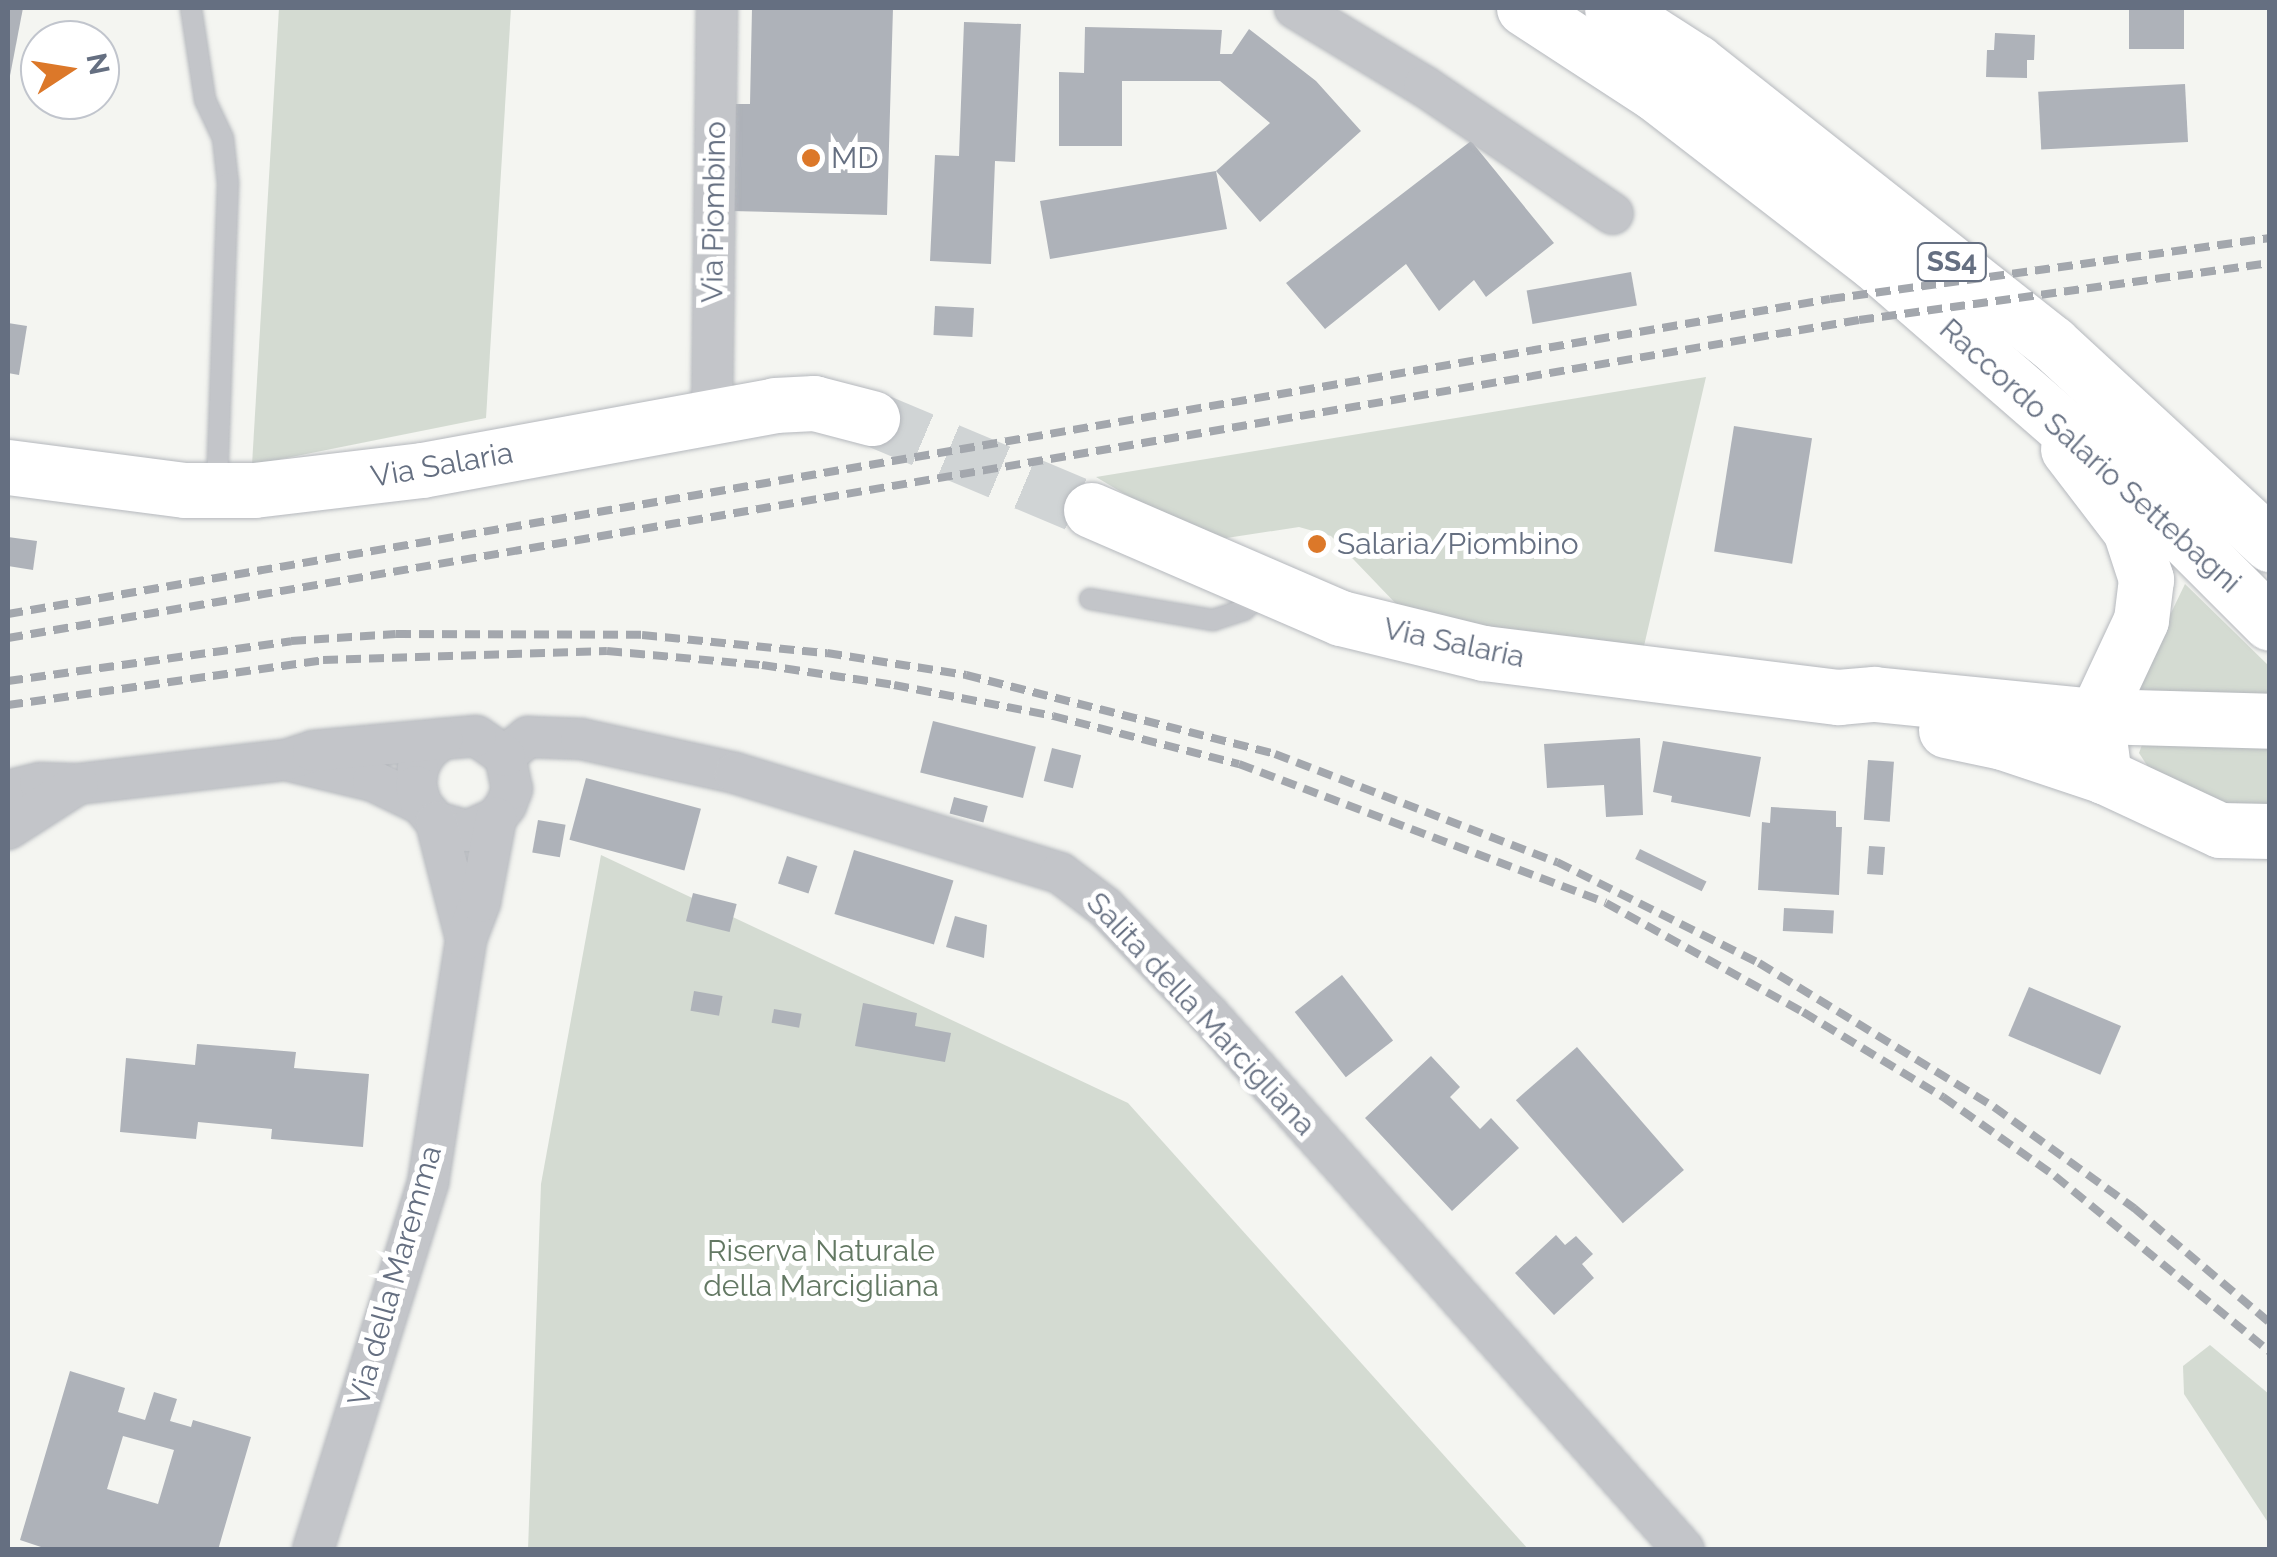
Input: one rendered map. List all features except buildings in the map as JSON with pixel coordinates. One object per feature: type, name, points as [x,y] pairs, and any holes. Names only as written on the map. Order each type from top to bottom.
[{"type":"street","name":"Via Piombino","points":[[712,416],[716,8]]},
{"type":"street","points":[[1295,8],[1424,86],[1613,214]]},
{"type":"street","name":"Raccordo Salario Settebagni","points":[[1524,8],[1739,155],[2021,388],[2146,499],[2270,622]]},
{"type":"street","name":"Raccordo Salario Settebagni","points":[[1624,11],[1762,112],[2052,342],[2270,544]]},
{"type":"street","points":[[2021,388],[2130,530],[2144,567],[2146,600],[2141,620],[2096,716],[2104,776]]},
{"type":"street","name":"Via Salaria","points":[[8,467],[217,491],[422,470],[800,402],[872,418]]},
{"type":"street","name":"Via Salaria","points":[[1092,510],[1342,618],[1484,653],[1838,697]]},
{"type":"street","points":[[1838,697],[1874,694],[2096,716],[2270,721]]},
{"type":"street","points":[[1838,697],[1872,714],[2002,742],[2104,776],[2245,830],[2270,859]]},
{"type":"street","points":[[8,791],[40,783],[78,784],[286,760],[313,751],[476,736],[505,756],[512,789],[496,818],[467,831],[372,781],[286,760]]},
{"type":"street","name":"Salita della Marcigliana","points":[[505,756],[528,737],[581,739],[735,773],[1060,873],[1105,908],[1210,1015],[1684,1550]]},
{"type":"street","points":[[429,813],[416,786],[418,767],[427,751],[442,739]]},
{"type":"street","points":[[8,829],[78,784]]},
{"type":"street","name":"Via della Maremma","points":[[429,813],[466,939]]},
{"type":"street","name":"Via della Maremma","points":[[313,1550],[428,1183],[466,939],[480,902],[496,818]]},
{"type":"lane","points":[[191,8],[205,100],[223,138],[228,183],[217,491]]},
{"type":"lane","points":[[1090,599],[1213,620],[1244,610],[1267,588]]},
{"type":"green space","points":[[279,8],[511,8],[486,418],[252,465]]},
{"type":"green space","points":[[1706,377],[1644,646],[1429,622],[1401,609],[1331,536],[1299,527],[1220,539],[1190,533],[1096,477]]},
{"type":"green space","points":[[2185,584],[2269,666],[2269,701],[2129,700]]},
{"type":"green space","points":[[2146,734],[2269,738],[2269,812],[2243,812],[2154,776],[2139,753]]},
{"type":"green space","name":"Riserva Naturale della Marcigliana","points":[[601,855],[1128,1103],[1528,1549],[528,1550],[541,1184]]},
{"type":"green space","points":[[2210,1345],[2269,1394],[2269,1524],[2184,1394],[2183,1366]]},
{"type":"tunnel","points":[[872,418],[1091,510]]},
{"type":"railway","points":[[8,614],[1830,299],[2270,238]]},
{"type":"railway","points":[[8,638],[1859,320],[2270,263]]},
{"type":"railway","points":[[8,681],[291,641],[396,634],[642,635],[827,653],[966,675],[1275,754],[1557,862],[1759,963],[1994,1107],[2134,1208],[2270,1323]]},
{"type":"railway","points":[[8,705],[323,660],[607,651],[762,665],[894,685],[1053,716],[1239,764],[1606,903],[1803,1012],[1943,1097],[2055,1176],[2270,1352]]},
{"type":"place","name":"MD","points":[[811,158]]},
{"type":"place","name":"Salaria/Piombino","points":[[1317,544]]}]
